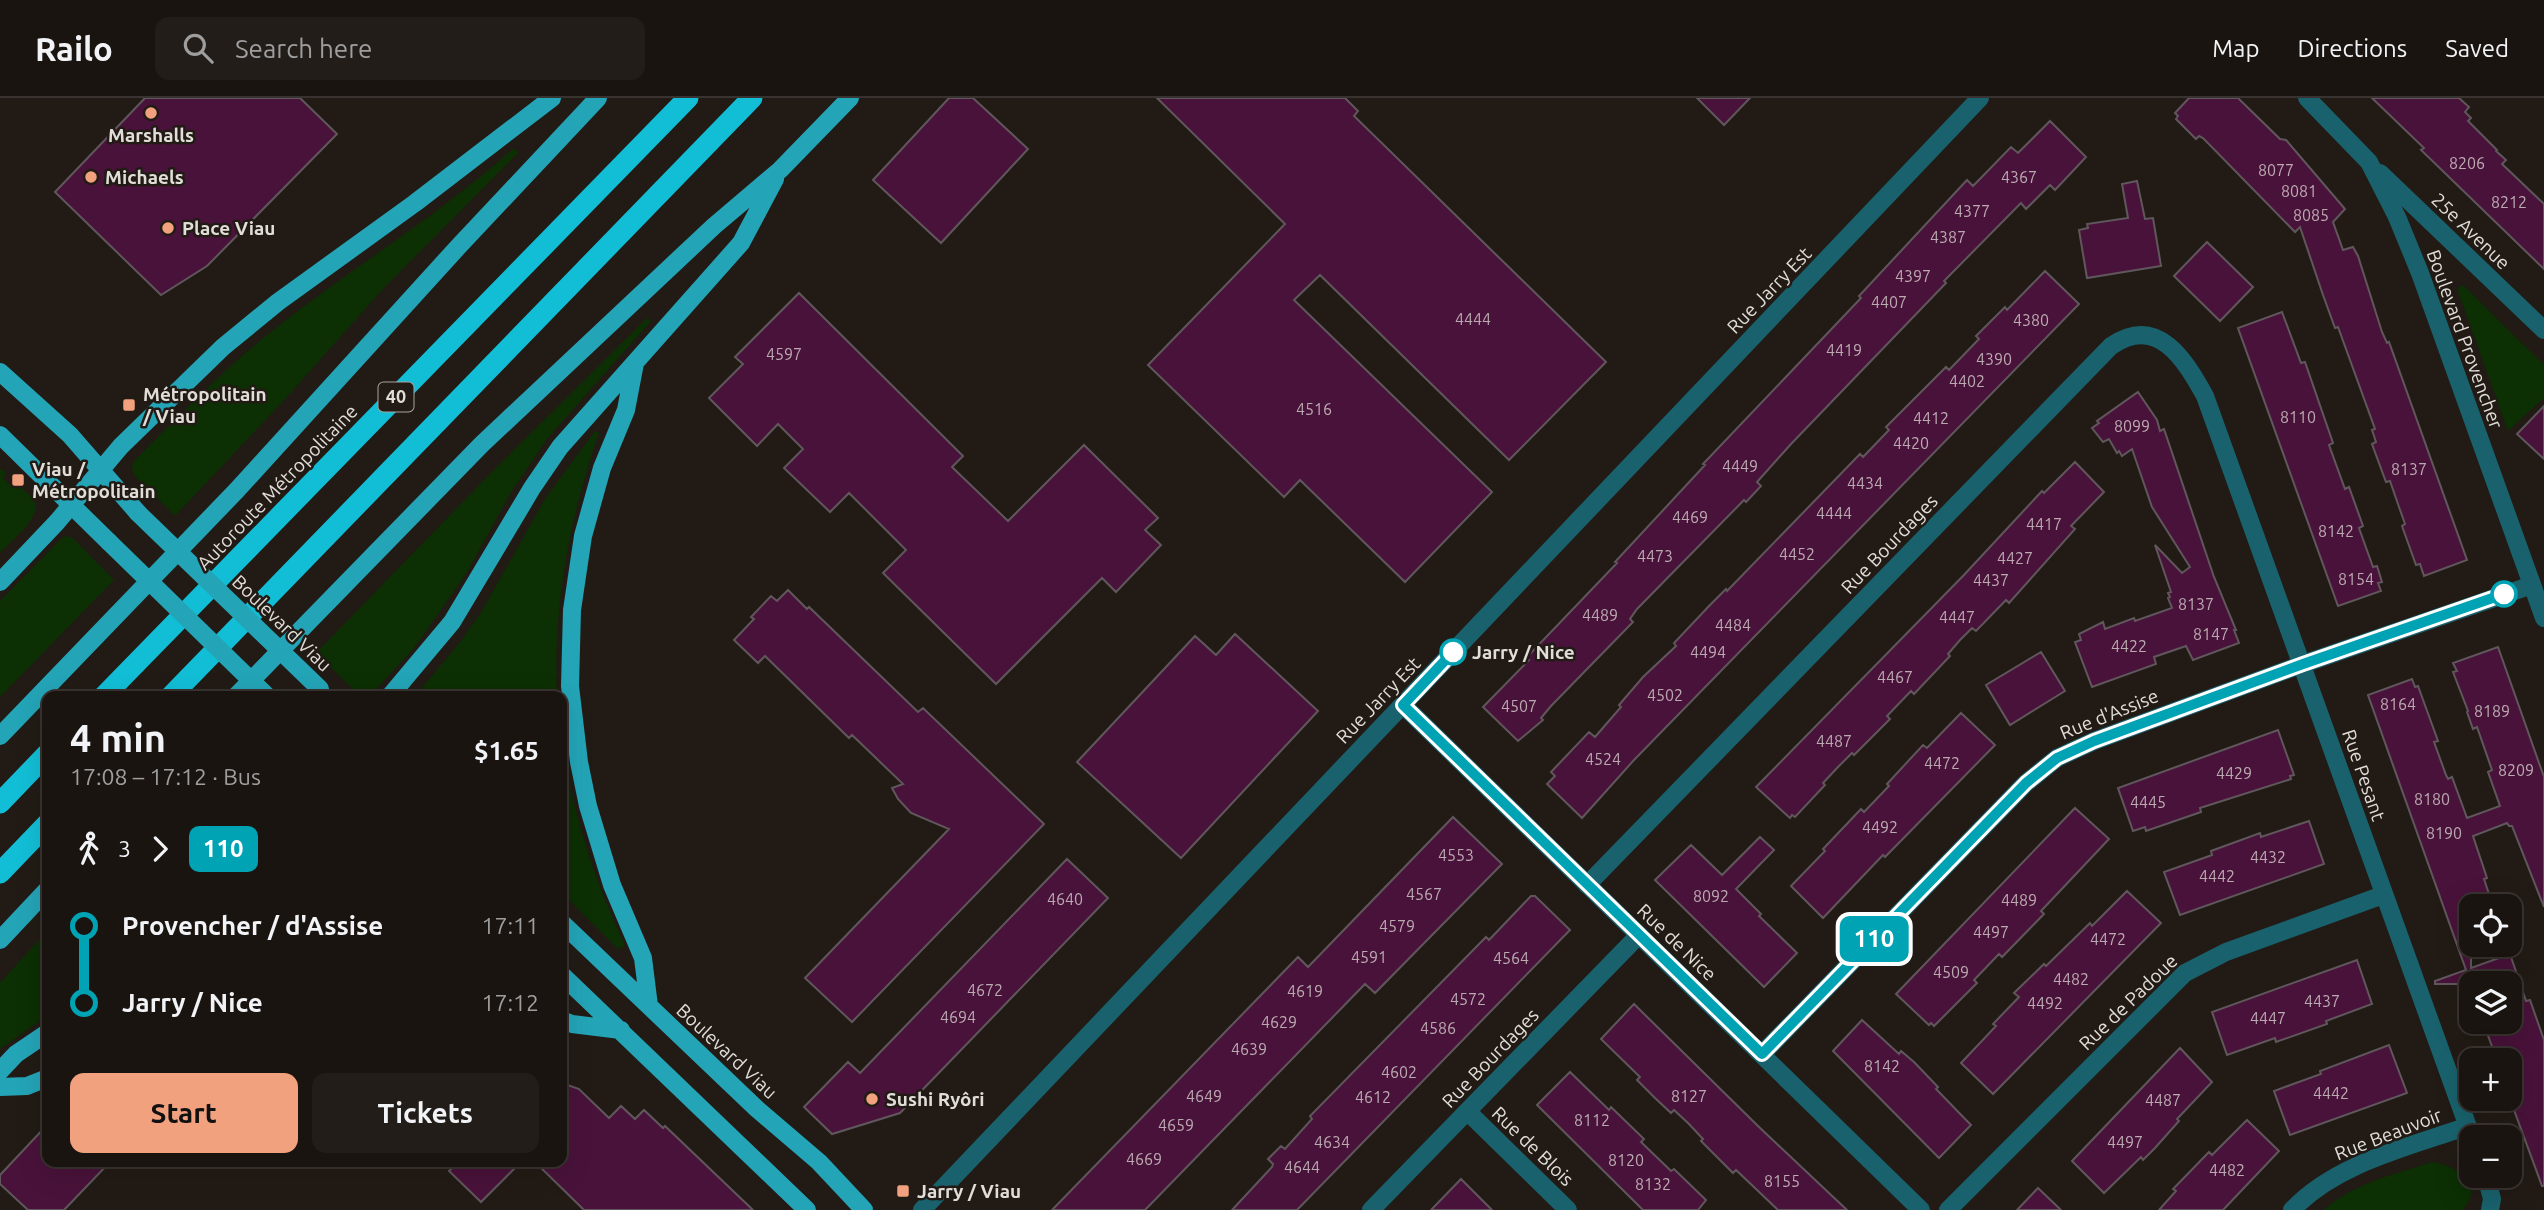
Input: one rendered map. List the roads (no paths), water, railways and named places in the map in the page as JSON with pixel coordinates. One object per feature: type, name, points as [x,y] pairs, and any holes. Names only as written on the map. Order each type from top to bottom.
[{"type":"highway","name":"Autoroute Métropolitaine","points":[[109,691],[688,98]]},
{"type":"highway","name":"40","points":[[176,691],[752,98]]},
{"type":"highway","points":[[0,803],[42,759]]},
{"type":"highway","points":[[0,873],[42,829]]},
{"type":"main road","points":[[0,582],[40,541],[101,470],[194,374],[247,326],[415,204],[552,98]]},
{"type":"main road","points":[[43,691],[246,481],[458,247],[598,98]]},
{"type":"main road","points":[[241,691],[491,435],[715,226],[780,170],[850,98]]},
{"type":"main road","points":[[394,691],[452,622],[532,488],[560,447],[741,243],[780,170]]},
{"type":"main road","points":[[635,363],[626,410],[602,468],[583,536],[572,610],[570,686],[579,762],[589,806],[612,885],[643,958],[649,1006]]},
{"type":"main road","name":"Boulevard Viau","points":[[0,372],[70,435],[138,513],[321,691]]},
{"type":"main road","points":[[0,435],[262,691]]},
{"type":"main road","points":[[0,736],[42,692]]},
{"type":"main road","points":[[0,940],[42,895]]},
{"type":"main road","name":"Boulevard Viau","points":[[567,928],[757,1109],[819,1162],[864,1210]]},
{"type":"main road","points":[[567,980],[807,1210]]},
{"type":"main road","points":[[567,1022],[621,1030]]},
{"type":"main road","points":[[0,1072],[16,1054],[42,1036]]},
{"type":"main road","points":[[0,1087],[27,1086],[42,1080]]},
{"type":"street","name":"Rue Jarry Est","points":[[922,1210],[1980,98]]},
{"type":"street","name":"Boulevard Provencher","points":[[2307,98],[2369,162],[2397,216],[2544,618]]},
{"type":"street","name":"25e Avenue","points":[[2369,162],[2544,330]]},
{"type":"street","name":"Rue Bourdages","points":[[1587,885],[2111,346],[2125,336],[2145,334],[2163,341],[2190,370],[2205,397],[2216,426]]},
{"type":"street","name":"Rue Pesant","points":[[2216,426],[2467,1125]]},
{"type":"street","name":"Rue d'Assise","points":[[1762,1054],[2026,783],[2057,758],[2094,741],[2303,664],[2532,585]]},
{"type":"street","name":"Rue de Nice","points":[[1403,705],[1921,1210]]},
{"type":"street","name":"Rue de Padoue","points":[[1948,1210],[2185,973],[2226,951],[2383,895]]},
{"type":"street","name":"Rue Bourdages","points":[[1371,1210],[1639,935]]},
{"type":"street","name":"Rue de Blois","points":[[1468,1112],[1568,1210]]},
{"type":"street","name":"Rue Beauvoir","points":[[2292,1210],[2321,1185],[2346,1170],[2459,1135]]},
{"type":"street","points":[[2489,1188],[2492,1199],[2490,1210]]},
{"type":"place","name":"Marshalls","points":[[151,113]]},
{"type":"place","name":"Michaels","points":[[91,177]]},
{"type":"place","name":"Place Viau","points":[[168,228]]},
{"type":"place","name":"Métropolitain / Viau","points":[[129,405]]},
{"type":"place","name":"Viau / Métropolitain","points":[[18,480]]},
{"type":"place","name":"Jarry / Nice","points":[[1453,652]]},
{"type":"place","name":"Sushi Ryôri","points":[[872,1099]]},
{"type":"place","name":"Jarry / Viau","points":[[903,1191]]}]
